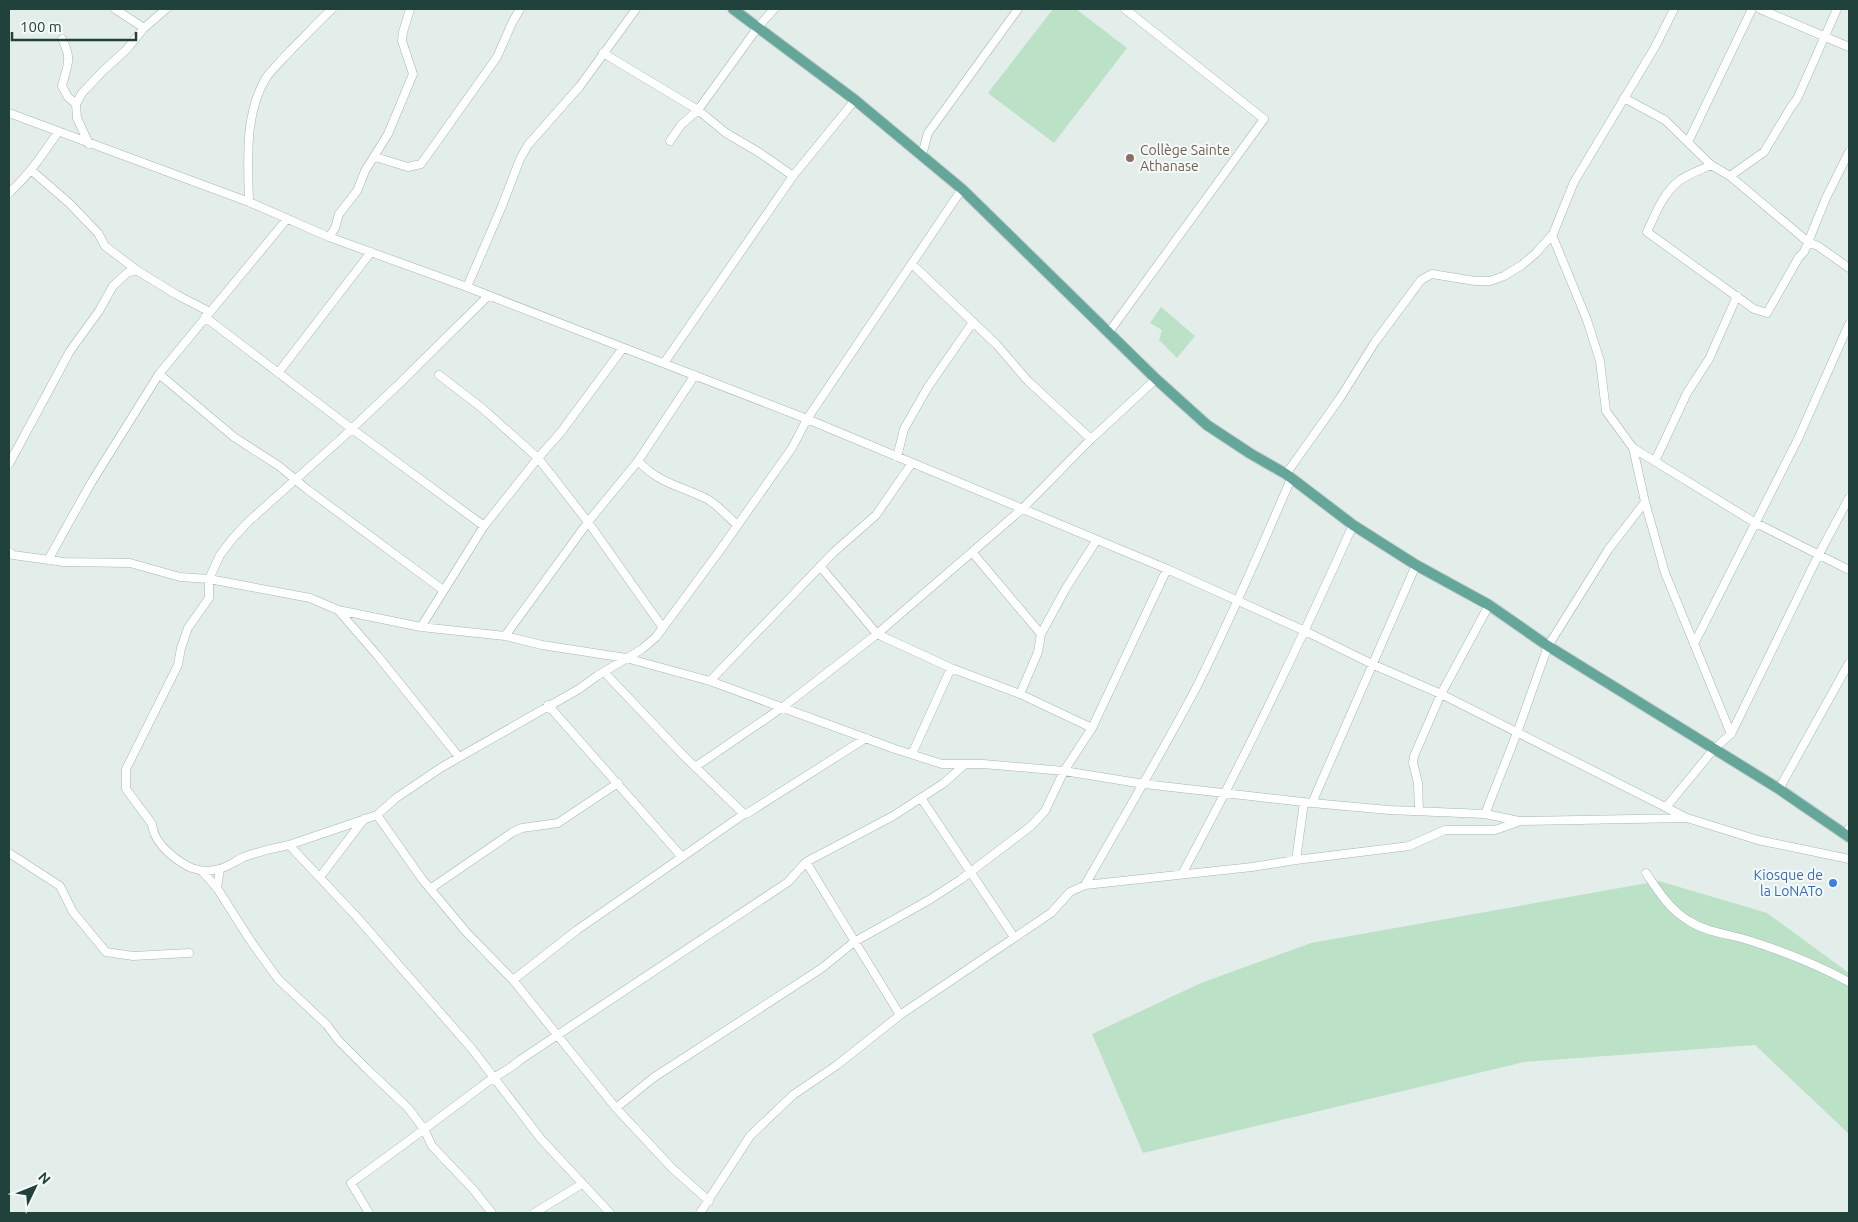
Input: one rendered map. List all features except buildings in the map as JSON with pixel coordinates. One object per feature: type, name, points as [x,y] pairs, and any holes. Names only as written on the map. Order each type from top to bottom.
[{"type":"main road","points":[[733,9],[855,100],[962,189],[1156,379],[1207,425],[1289,477],[1353,525],[1416,565],[1489,605],[1548,646],[1848,833]]},
{"type":"street","points":[[115,9],[144,28]]},
{"type":"street","points":[[88,144],[77,118],[76,104],[82,93],[144,28],[166,9]]},
{"type":"street","points":[[249,202],[248,151],[253,114],[259,91],[277,64],[332,9]]},
{"type":"street","points":[[329,237],[335,228],[338,214],[357,191],[365,171],[388,134],[413,74],[402,42],[410,9]]},
{"type":"street","points":[[375,157],[408,167],[421,164],[497,57],[520,9]]},
{"type":"street","points":[[467,287],[524,152],[534,136],[580,86],[636,9]]},
{"type":"street","points":[[670,141],[681,126],[698,110],[758,27],[774,9]]},
{"type":"street","points":[[922,156],[928,133],[1018,9]]},
{"type":"street","points":[[1109,332],[1264,119],[1125,9]]},
{"type":"street","points":[[1085,885],[1144,784],[1195,689],[1238,601],[1289,477],[1375,342],[1421,280],[1432,274],[1475,281],[1490,281],[1504,276],[1522,265],[1552,235],[1574,182],[1659,40],[1674,9]]},
{"type":"street","points":[[1688,142],[1752,9]]},
{"type":"street","points":[[1760,9],[1849,47]]},
{"type":"street","points":[[1730,176],[1764,152],[1797,100],[1836,9]]},
{"type":"street","points":[[62,39],[69,52],[69,64],[62,86],[68,97],[76,104]]},
{"type":"street","points":[[604,53],[698,110],[726,133],[760,153],[793,176]]},
{"type":"street","points":[[1624,98],[1665,120],[1711,165],[1730,176],[1808,242],[1818,246],[1849,268]]},
{"type":"street","points":[[664,363],[793,176],[855,100]]},
{"type":"street","points":[[9,113],[88,144],[249,202],[329,237],[467,287],[807,419],[1167,569],[1305,631],[1374,666],[1441,694],[1667,806],[1687,818],[1758,840],[1849,859]]},
{"type":"street","points":[[9,192],[31,170],[58,132]]},
{"type":"street","points":[[1711,165],[1684,178],[1672,187],[1663,200],[1647,232],[1754,309],[1767,313],[1799,257],[1804,252],[1826,198],[1849,152]]},
{"type":"street","points":[[31,170],[70,203],[98,233],[106,246],[138,271],[207,315],[278,373],[484,526]]},
{"type":"street","points":[[202,872],[220,869],[242,858],[272,848],[289,845],[377,815],[396,798],[442,767],[579,689],[642,649],[656,637],[792,448],[807,419],[962,189]]},
{"type":"street","points":[[48,560],[91,482],[159,374],[287,219]]},
{"type":"street","points":[[1552,235],[1581,302],[1593,337],[1600,360],[1606,411],[1633,448],[1754,522],[1849,570]]},
{"type":"street","points":[[278,373],[371,252]]},
{"type":"street","points":[[912,264],[996,345],[1028,381],[1090,439]]},
{"type":"street","points":[[9,464],[70,351],[99,311],[113,286],[128,272],[138,271]]},
{"type":"street","points":[[488,296],[352,429],[233,538],[220,555],[209,579],[209,598],[188,628],[178,665],[126,768],[126,789],[152,824],[152,831],[164,848],[181,864],[202,872],[217,888],[250,940],[278,979],[327,1025],[338,1040],[408,1108],[424,1129],[432,1146],[472,1188],[492,1213]]},
{"type":"street","points":[[1655,462],[1687,393],[1709,359],[1737,296]]},
{"type":"street","points":[[897,457],[904,429],[928,387],[973,322]]},
{"type":"street","points":[[1694,644],[1754,522],[1798,439],[1849,324]]},
{"type":"street","points":[[420,627],[484,526],[561,432],[623,348]]},
{"type":"street","points":[[159,374],[234,437],[279,466],[361,530],[443,590]]},
{"type":"street","points":[[438,375],[482,408],[538,458],[588,522],[663,628]]},
{"type":"street","points":[[505,636],[588,522],[638,461],[695,375]]},
{"type":"street","points":[[695,767],[783,707],[876,634],[1022,509],[1090,439],[1156,379]]},
{"type":"street","points":[[1633,448],[1645,502],[1665,573],[1731,734]]},
{"type":"street","points":[[638,461],[650,473],[709,500],[737,525]]},
{"type":"street","points":[[710,681],[820,566],[876,515],[912,463]]},
{"type":"street","points":[[1667,806],[1714,750],[1731,734],[1819,554],[1849,498]]},
{"type":"street","points":[[1485,814],[1518,733],[1548,646],[1608,550],[1645,502]]},
{"type":"street","points":[[1182,874],[1226,793],[1305,631],[1353,525]]},
{"type":"street","points":[[1020,694],[1038,652],[1041,634],[1066,588],[1096,541]]},
{"type":"street","points":[[9,552],[13,555],[48,560],[130,563],[180,577],[209,579],[310,598],[338,610],[420,627],[505,636],[542,645],[626,658],[710,681],[942,764],[964,766],[983,764],[1064,771],[1144,784],[1308,803],[1389,810],[1485,814],[1519,821],[1687,818]]},
{"type":"street","points":[[972,552],[1041,634]]},
{"type":"street","points":[[1296,860],[1308,803],[1374,666],[1416,565]]},
{"type":"street","points":[[820,566],[876,634],[952,668],[1020,694],[1092,728]]},
{"type":"street","points":[[616,1108],[653,1078],[822,968],[854,942],[929,900],[971,872],[1031,826],[1045,811],[1064,771],[1092,728],[1167,569]]},
{"type":"street","points":[[1420,811],[1418,783],[1413,762],[1414,756],[1441,694],[1489,605]]},
{"type":"street","points":[[338,610],[377,655],[459,757]]},
{"type":"street","points":[[1779,790],[1849,663]]},
{"type":"street","points":[[912,754],[952,668]]},
{"type":"street","points":[[604,672],[695,767],[744,814]]},
{"type":"street","points":[[548,705],[682,856]]},
{"type":"street","points":[[512,980],[562,940],[682,856],[744,814],[866,738]]},
{"type":"street","points":[[369,1213],[351,1183],[493,1078],[510,1069],[558,1034],[788,882],[806,862],[893,816],[944,783],[964,766]]},
{"type":"street","points":[[430,889],[513,832],[522,828],[558,823],[618,783]]},
{"type":"street","points":[[921,798],[1014,937]]},
{"type":"street","points":[[377,815],[430,889],[558,1034],[616,1108],[672,1168],[708,1200]]},
{"type":"street","points":[[320,878],[365,818]]},
{"type":"street","points":[[700,1213],[750,1136],[793,1095],[837,1065],[900,1015],[1050,913],[1070,892],[1085,885],[1252,867],[1409,846],[1446,830],[1495,830],[1519,821]]},
{"type":"street","points":[[289,845],[472,1049],[541,1139],[610,1213]]},
{"type":"street","points":[[9,853],[60,886],[73,912],[106,952],[133,956],[189,953]]},
{"type":"street","points":[[806,862],[900,1015]]},
{"type":"street","points":[[217,888],[220,869]]},
{"type":"street","points":[[1646,873],[1666,902],[1689,921],[1714,932],[1749,940],[1820,966],[1849,982]]},
{"type":"street","points":[[534,1213],[582,1184]]},
{"type":"green space","points":[[1053,9],[1076,9],[1127,48],[1054,143],[988,93]]},
{"type":"green space","points":[[1161,307],[1195,336],[1177,358],[1159,340],[1162,330],[1150,323]]},
{"type":"green space","points":[[1659,881],[1767,913],[1849,973],[1849,1134],[1755,1045],[1524,1062],[1143,1153],[1092,1034],[1201,983],[1311,943]]},
{"type":"place","name":"Collège Sainte Athanase","points":[[1130,158]]},
{"type":"place","name":"Kiosque de la LoNATo","points":[[1833,883]]}]
